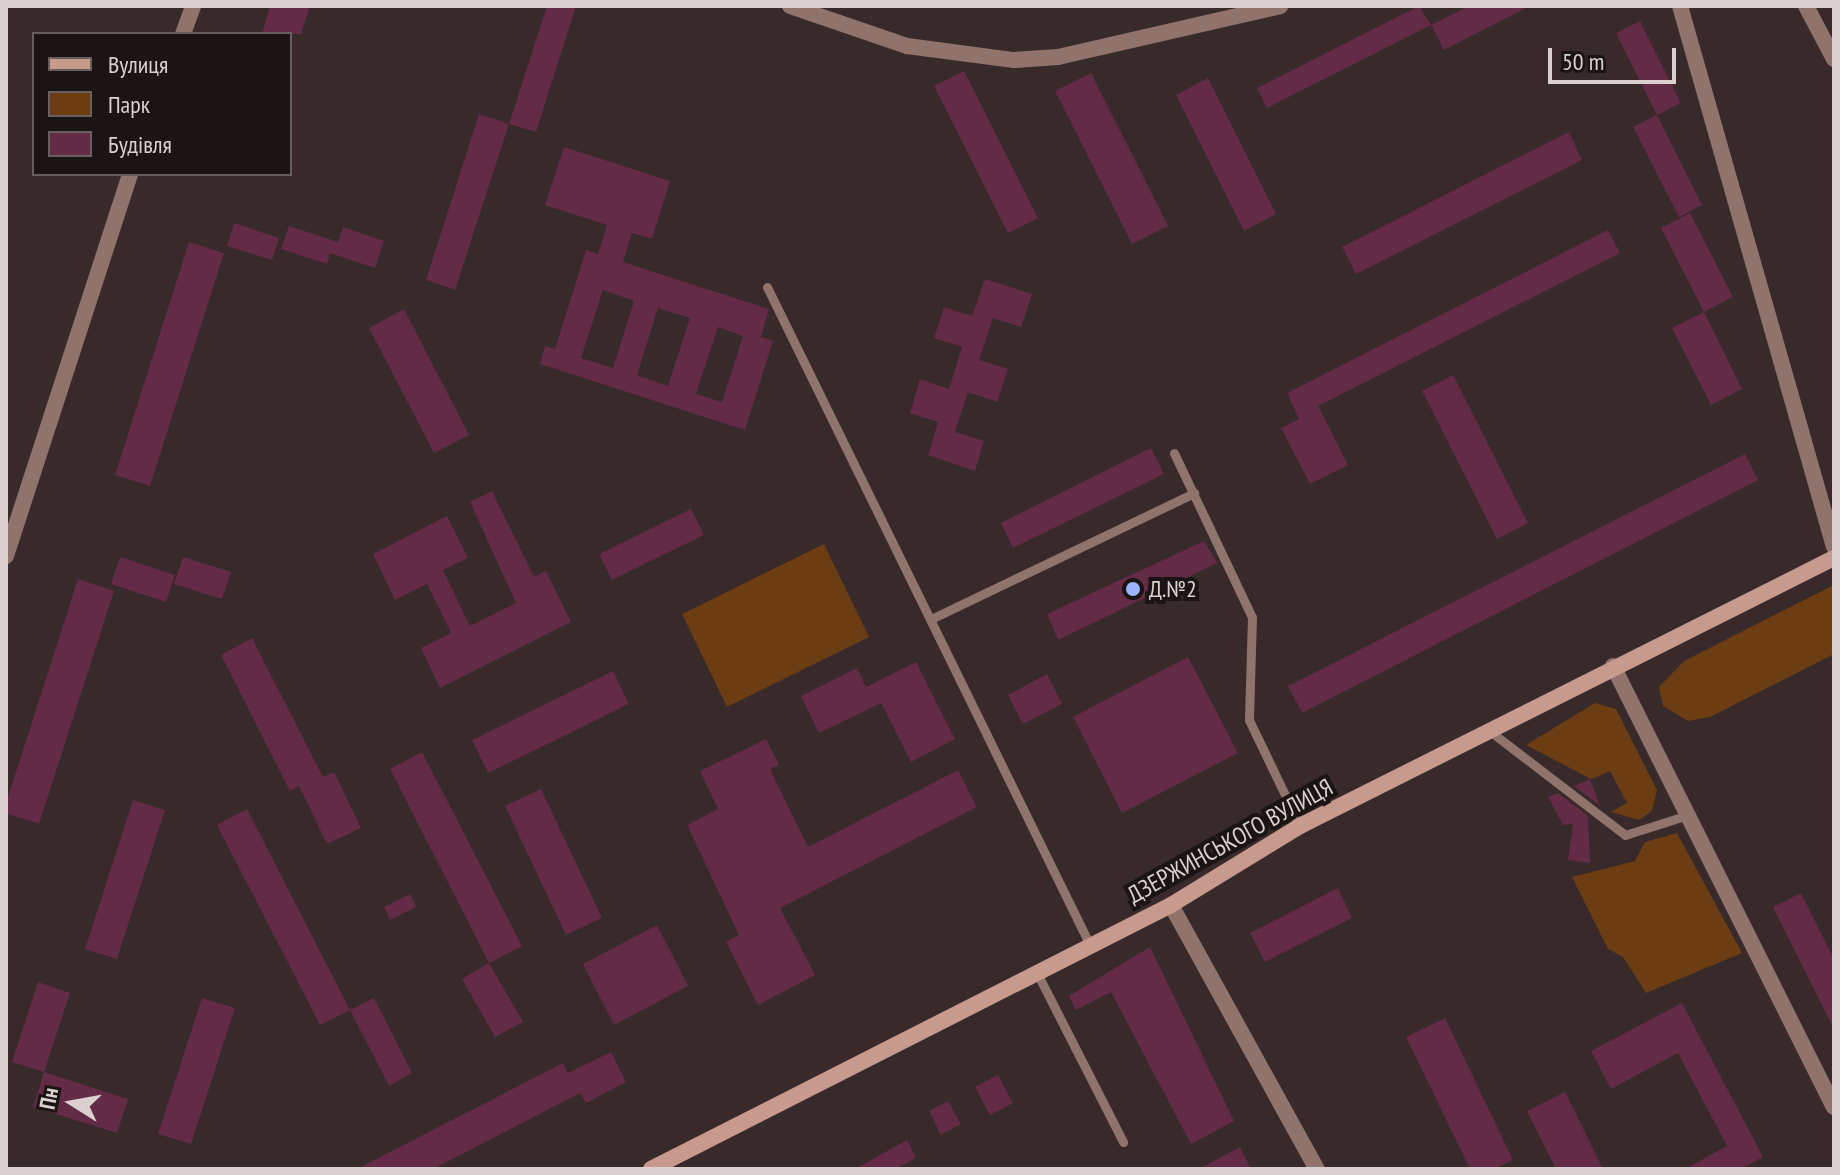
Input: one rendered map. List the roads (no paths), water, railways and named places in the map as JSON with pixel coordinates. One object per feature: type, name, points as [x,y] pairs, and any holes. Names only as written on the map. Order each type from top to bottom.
[{"type":"main road","name":"ДЗЕРЖИНСЬКОГО ВУЛИЦЯ","points":[[651,1169],[1089,943],[1171,905],[1300,826],[1491,732],[1613,666],[1834,558]]},
{"type":"street","points":[[184,32],[193,6]]},
{"type":"street","points":[[790,6],[907,46],[1014,60],[1058,57],[1280,6]]},
{"type":"street","points":[[1680,6],[1834,547]]},
{"type":"street","points":[[1806,6],[1834,59]]},
{"type":"street","points":[[6,556],[129,176]]},
{"type":"street","points":[[1613,666],[1834,1107]]},
{"type":"street","points":[[1171,905],[1317,1169]]},
{"type":"lane","points":[[767,287],[1089,943]]},
{"type":"lane","points":[[1174,453],[1252,617],[1249,720],[1300,826]]},
{"type":"lane","points":[[931,619],[1194,493]]},
{"type":"lane","points":[[1491,732],[1625,835],[1688,815]]},
{"type":"lane","points":[[1036,971],[1123,1142]]},
{"type":"place","name":"Д.№2","points":[[1133,589]]}]
